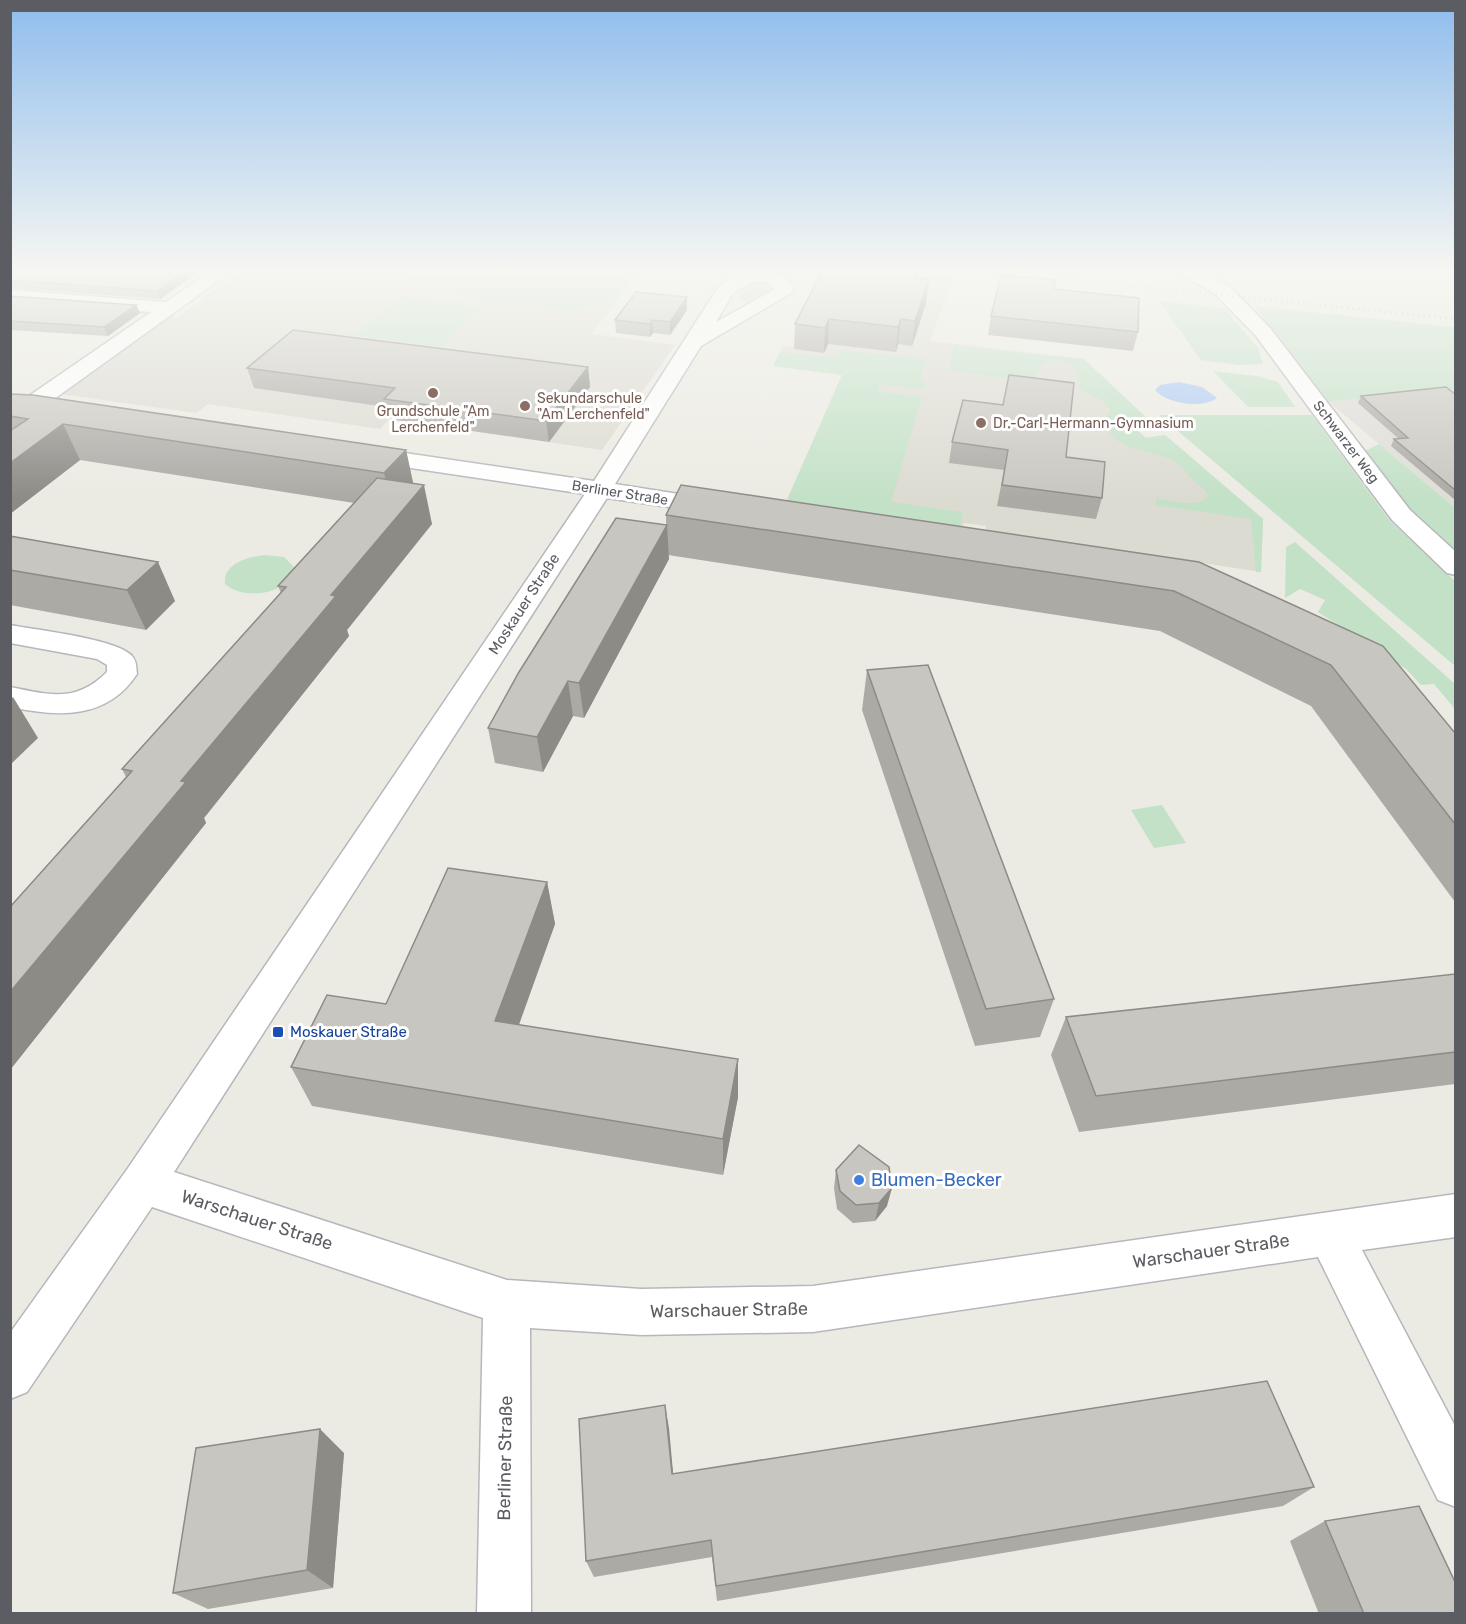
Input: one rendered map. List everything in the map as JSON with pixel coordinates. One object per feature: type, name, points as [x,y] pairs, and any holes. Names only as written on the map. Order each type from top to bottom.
[{"type":"street","points":[[10,420],[115,347]]},
{"type":"street","name":"Moskauer Straße","points":[[10,1375],[143,1183],[692,347]]},
{"type":"street","name":"Schwarzer Weg","points":[[1274,347],[1401,515],[1455,567]]},
{"type":"street","points":[[10,420],[46,421]]},
{"type":"street","name":"Berliner Straße","points":[[335,450],[737,510]]},
{"type":"street","points":[[10,634],[105,652],[121,661],[122,674],[93,700],[70,706],[10,697]]},
{"type":"street","name":"Warschauer Straße","points":[[143,1183],[507,1303],[641,1312],[813,1309],[1455,1215]]},
{"type":"street","points":[[1330,1234],[1455,1482]]},
{"type":"street","name":"Berliner Straße","points":[[504,1614],[507,1303]]},
{"type":"shaded area","points":[[126,347],[674,347],[602,450],[389,419],[380,429],[208,404],[196,413],[60,394]]},
{"type":"shaded area","name":"Dr.-Carl-Hermann-Gymnasium","points":[[783,347],[980,347],[1084,359],[1150,421],[1132,426],[1146,438],[1165,435],[1263,519],[1261,572],[986,530],[986,526],[964,523],[962,527],[787,500],[842,375],[773,366]]},
{"type":"shaded area","points":[[1455,389],[1455,508],[1329,402]]},
{"type":"green space","points":[[955,347],[1084,359],[1150,421],[1132,426],[1146,438],[1165,435],[1263,519],[1261,572],[1256,572],[1251,519],[1156,505],[1156,499],[1191,503],[1204,500],[1208,496],[1205,490],[1176,462],[1131,447],[1114,437],[1107,429],[1104,419],[1111,410],[1103,401],[1079,389],[1078,374],[1070,365],[1059,361],[1044,362],[1032,381],[948,371]]},
{"type":"green space","points":[[1192,347],[1257,347],[1263,364],[1239,365],[1201,360]]},
{"type":"green space","points":[[1286,347],[1455,347],[1455,389],[1329,402]]},
{"type":"green space","points":[[841,350],[926,359],[919,381],[926,382],[924,389],[880,384],[877,391],[922,397],[891,502],[963,512],[960,527],[787,500],[842,375],[773,366],[780,352],[827,357],[838,355]]},
{"type":"green space","points":[[1213,371],[1257,376],[1278,382],[1295,407],[1248,407]]},
{"type":"green space","points":[[1159,415],[1312,415],[1390,521],[1455,581],[1455,666]]},
{"type":"green space","points":[[1379,444],[1455,508],[1455,558],[1418,523],[1365,457],[1365,451]]},
{"type":"green space","points":[[1295,542],[1455,684],[1455,709],[1434,684],[1421,685],[1406,669],[1318,612],[1325,600],[1300,589],[1285,598],[1286,547]]},
{"type":"green space","points":[[264,555],[284,557],[294,567],[285,584],[266,592],[254,593],[233,589],[225,584],[228,571],[237,563]]},
{"type":"green space","points":[[1162,805],[1186,843],[1154,848],[1131,810]]},
{"type":"water","points":[[1179,382],[1202,387],[1217,398],[1194,404],[1176,402],[1160,395],[1155,390],[1160,385]]},
{"type":"building","points":[[273,347],[427,347],[588,367],[546,421],[384,399],[395,388],[247,368]]},
{"type":"building","points":[[1009,375],[1074,383],[1066,457],[1105,462],[1102,498],[1002,485],[1008,450],[952,442],[963,400],[1003,405]]},
{"type":"building","points":[[1446,387],[1455,394],[1455,490],[1394,439],[1408,438],[1361,396]]},
{"type":"building","points":[[10,394],[33,395],[406,450],[384,473],[63,424],[10,463],[10,431],[28,419],[10,416]]},
{"type":"building","points":[[377,478],[424,485],[331,595],[336,596],[181,781],[186,782],[10,992],[10,907],[132,771],[122,769],[286,587],[278,586]]},
{"type":"building","points":[[681,485],[1199,562],[1383,646],[1455,733],[1455,824],[1331,665],[1174,591],[666,515]]},
{"type":"building","points":[[616,518],[667,525],[579,683],[568,681],[537,737],[488,728],[519,672]]},
{"type":"building","points":[[10,536],[158,562],[127,590],[10,570]]},
{"type":"building","points":[[928,665],[1054,999],[986,1009],[867,670]]},
{"type":"building","points":[[448,868],[547,882],[495,1021],[738,1059],[723,1139],[291,1067],[327,995],[386,1004]]},
{"type":"building","points":[[1455,974],[1455,1052],[1096,1096],[1066,1017]]},
{"type":"building","points":[[859,1145],[889,1167],[892,1188],[879,1203],[856,1205],[840,1191],[836,1170]]},
{"type":"building","points":[[1267,1381],[1314,1487],[716,1586],[711,1540],[586,1561],[579,1419],[665,1405],[672,1474]]},
{"type":"building","points":[[320,1429],[307,1570],[173,1593],[196,1448]]},
{"type":"building","points":[[1419,1506],[1455,1582],[1455,1614],[1364,1614],[1325,1521]]},
{"type":"place","name":"Grundschule \"Am Lerchenfeld\"","points":[[433,393]]},
{"type":"place","name":"Sekundarschule \"Am Lerchenfeld\"","points":[[525,406]]},
{"type":"place","name":"Dr.-Carl-Hermann-Gymnasium","points":[[981,423]]},
{"type":"place","name":"Moskauer Straße","points":[[278,1032]]},
{"type":"place","name":"Blumen-Becker","points":[[859,1180]]}]
